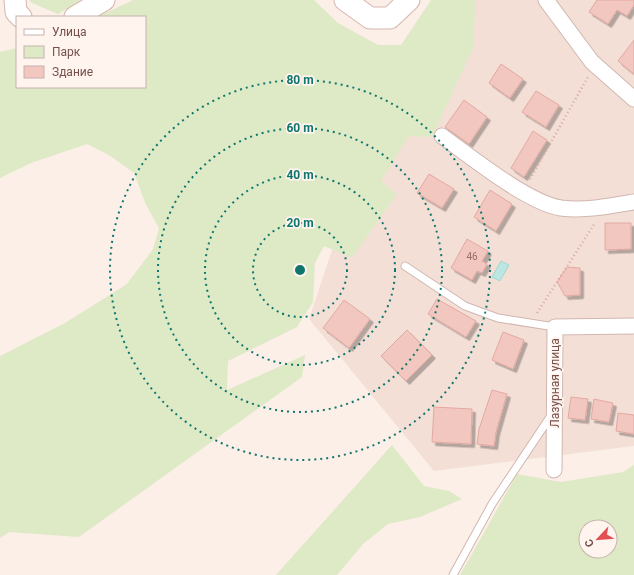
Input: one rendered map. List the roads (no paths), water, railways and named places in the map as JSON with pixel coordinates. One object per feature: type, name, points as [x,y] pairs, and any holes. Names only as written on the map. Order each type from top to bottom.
[{"type":"main road","points":[[15,0],[16,12],[20,16]]},
{"type":"main road","points":[[77,16],[104,0]]},
{"type":"main road","points":[[345,0],[370,18],[390,18],[409,0]]},
{"type":"street","points":[[546,0],[594,65],[634,99]]},
{"type":"street","points":[[442,136],[523,192],[540,202],[562,208],[606,207],[634,202]]},
{"type":"street","name":"Лазурная улица","points":[[554,470],[555,327],[634,326]]},
{"type":"lane","points":[[405,266],[466,306],[498,318],[555,327]]},
{"type":"lane","points":[[453,575],[492,504],[555,409]]},
{"type":"water","points":[[501,261],[509,265],[500,281],[492,277]]}]
